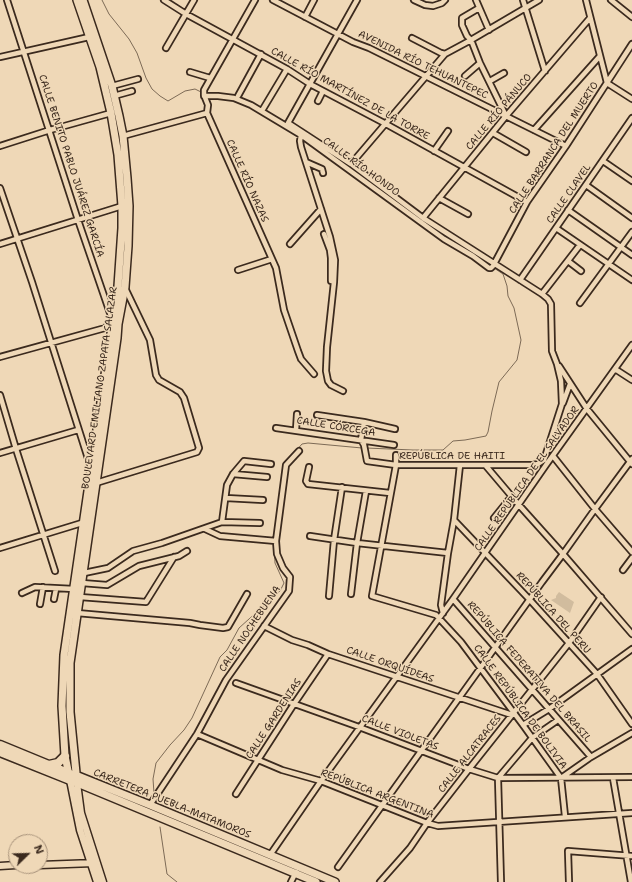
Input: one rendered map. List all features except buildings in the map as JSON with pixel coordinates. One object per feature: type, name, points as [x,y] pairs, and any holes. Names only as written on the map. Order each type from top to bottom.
[{"type":"highway","name":"CARRETERA PUEBLA-MATAMOROS","points":[[0,745],[48,764],[73,778]]},
{"type":"highway","name":"CARRETERA PUEBLA-MATAMOROS","points":[[0,752],[73,778]]},
{"type":"highway","points":[[48,764],[58,763],[65,754]]},
{"type":"main road","name":"BOULEVARD EMILIANO ZAPATA SALAZAR","points":[[73,778],[74,751],[70,712],[70,663],[84,573],[91,468],[115,317],[122,228],[122,206],[118,155],[112,113],[100,67],[77,0]]},
{"type":"main road","name":"BOULEVARD EMILIANO ZAPATA SALAZAR","points":[[73,778],[65,754],[62,706],[63,668],[74,589],[96,483],[117,338],[115,317],[125,287],[129,206],[123,136],[112,86],[83,0]]},
{"type":"main road","points":[[65,754],[74,751]]},
{"type":"main road","name":"CARRETERA PUEBLA-MATAMOROS","points":[[73,778],[150,805],[270,855],[316,882]]},
{"type":"main road","name":"CARRETERA PUEBLA-MATAMOROS","points":[[73,778],[297,870],[335,882]]},
{"type":"street","name":"CALLE BENITO PABLO JUÁREZ GARCÍA","points":[[7,0],[78,220],[115,317]]},
{"type":"street","name":"CALLE RÍO MARTÍNEZ DE LA TORRE","points":[[164,0],[232,40],[261,54],[310,84],[527,202]]},
{"type":"street","points":[[166,48],[194,0]]},
{"type":"street","points":[[208,105],[204,94],[210,78],[255,0]]},
{"type":"street","name":"AVENIDA RÍO TEHUANTEPEC","points":[[272,0],[353,42],[369,48],[427,76],[566,146]]},
{"type":"street","points":[[305,17],[314,0]]},
{"type":"street","points":[[310,84],[357,0]]},
{"type":"street","points":[[414,0],[425,6],[433,6],[442,4],[445,0]]},
{"type":"street","points":[[476,0],[489,30]]},
{"type":"street","points":[[523,0],[545,71]]},
{"type":"street","points":[[351,164],[445,54],[539,0]]},
{"type":"street","points":[[586,0],[607,83],[632,99]]},
{"type":"street","points":[[611,0],[632,17]]},
{"type":"street","points":[[479,8],[462,18],[462,21],[467,36],[471,40],[480,63],[506,116]]},
{"type":"street","name":"CALLE RÍO PÁNUCO","points":[[423,218],[506,116],[590,18]]},
{"type":"street","points":[[0,57],[90,36]]},
{"type":"street","points":[[412,38],[445,54]]},
{"type":"street","name":"CALLE BARRANCA DEL MUERTO","points":[[492,266],[527,202],[566,146],[632,44]]},
{"type":"street","points":[[238,96],[261,54]]},
{"type":"street","points":[[534,130],[600,56]]},
{"type":"street","points":[[466,76],[480,63]]},
{"type":"street","points":[[263,109],[287,69]]},
{"type":"street","points":[[190,72],[210,78]]},
{"type":"street","points":[[490,81],[504,73]]},
{"type":"street","points":[[112,86],[138,79]]},
{"type":"street","name":"CALLE RÍO HONDO","points":[[310,84],[288,123],[351,164],[423,218],[492,266]]},
{"type":"street","points":[[114,96],[132,91]]},
{"type":"street","points":[[318,101],[323,91]]},
{"type":"street","name":"CALLE RÍO HONDO","points":[[204,94],[211,97],[218,96],[234,98],[251,105],[301,135],[444,239],[473,256],[489,268],[492,266]]},
{"type":"street","points":[[123,136],[207,113],[211,97]]},
{"type":"street","points":[[0,146],[50,130],[112,113]]},
{"type":"street","name":"CALLE RÍO NAZAS","points":[[207,113],[272,259],[277,272],[284,310],[302,359],[314,374]]},
{"type":"street","name":"CALLE CLAVEL","points":[[520,280],[632,118]]},
{"type":"street","points":[[434,151],[448,131]]},
{"type":"street","points":[[493,133],[526,152]]},
{"type":"street","points":[[301,135],[300,142],[330,237],[335,260],[326,371],[328,381],[331,385],[343,391]]},
{"type":"street","points":[[603,161],[632,181]]},
{"type":"street","points":[[306,162],[322,169],[323,173]]},
{"type":"street","points":[[586,185],[632,218]]},
{"type":"street","points":[[0,188],[91,468]]},
{"type":"street","points":[[439,198],[468,214]]},
{"type":"street","points":[[0,244],[122,206]]},
{"type":"street","points":[[290,244],[321,209]]},
{"type":"street","points":[[568,210],[632,255]]},
{"type":"street","points":[[556,228],[632,280]]},
{"type":"street","points":[[580,303],[632,232]]},
{"type":"street","points":[[324,234],[331,258],[331,282]]},
{"type":"street","points":[[326,241],[330,237]]},
{"type":"street","points":[[542,294],[580,244]]},
{"type":"street","points":[[238,270],[272,259]]},
{"type":"street","points":[[568,261],[581,271]]},
{"type":"street","points":[[492,266],[520,280],[542,294],[551,304],[552,351],[561,381],[562,404]]},
{"type":"street","points":[[96,483],[197,452],[199,448],[184,398],[180,392],[159,380],[156,375],[150,340],[125,287]]},
{"type":"street","points":[[0,357],[105,328],[115,317]]},
{"type":"street","name":"CALLE REPÚBLICA DE EL SALVADOR","points":[[270,855],[359,727],[453,599],[519,505],[546,462],[554,456],[615,369],[631,349]]},
{"type":"street","points":[[338,867],[631,461],[587,409],[557,364]]},
{"type":"street","points":[[615,369],[632,380]]},
{"type":"street","points":[[538,464],[546,462],[562,404],[570,384]]},
{"type":"street","points":[[0,395],[55,571]]},
{"type":"street","points":[[296,430],[297,414]]},
{"type":"street","points":[[317,415],[364,422],[395,429]]},
{"type":"street","points":[[361,440],[364,422]]},
{"type":"street","name":"CALLE CÓRCEGA","points":[[276,428],[394,445]]},
{"type":"street","points":[[0,453],[78,430]]},
{"type":"street","name":"REPÚBLICA DE HAITI","points":[[361,440],[364,445],[367,461],[396,465],[486,466],[538,464]]},
{"type":"street","name":"CALLE NOCHEBUENA","points":[[150,805],[197,734],[226,680],[289,591],[290,577],[283,568],[277,554],[276,541],[286,465],[299,450]]},
{"type":"street","points":[[396,455],[396,465],[372,596],[436,615],[439,618]]},
{"type":"street","points":[[554,456],[595,509],[632,552]]},
{"type":"street","points":[[222,522],[228,485],[244,461],[271,464]]},
{"type":"street","points":[[538,464],[542,466],[543,469]]},
{"type":"street","points":[[443,613],[441,605],[454,520],[460,465]]},
{"type":"street","points":[[486,466],[511,497],[563,554],[632,634]]},
{"type":"street","points":[[309,467],[306,481],[308,484],[390,493]]},
{"type":"street","points":[[234,474],[267,477]]},
{"type":"street","points":[[329,596],[334,540],[342,487]]},
{"type":"street","points":[[351,594],[357,543],[366,491]]},
{"type":"street","points":[[494,518],[511,497]]},
{"type":"street","points":[[226,498],[263,500]]},
{"type":"street","name":"REPÚBLICA DEL PERU","points":[[454,520],[530,600],[597,674],[632,724]]},
{"type":"street","points":[[84,573],[108,568],[133,551],[205,529],[222,522],[260,523]]},
{"type":"street","points":[[0,548],[87,523]]},
{"type":"street","points":[[205,529],[220,536],[276,541]]},
{"type":"street","points":[[310,536],[357,543],[448,553]]},
{"type":"street","points":[[82,583],[107,586],[139,566],[174,558],[187,551]]},
{"type":"street","points":[[80,597],[146,602],[174,558]]},
{"type":"street","points":[[623,570],[632,558]]},
{"type":"street","points":[[22,593],[35,587],[74,589]]},
{"type":"street","points":[[40,604],[43,587]]},
{"type":"street","points":[[54,599],[56,589]]},
{"type":"street","points":[[77,613],[190,623],[223,628],[228,627],[247,594]]},
{"type":"street","name":"CALLE ALCATRACES","points":[[380,882],[410,848],[427,823],[531,689],[569,643],[600,597]]},
{"type":"street","name":"REPÚBLICA FEDERATIVA DEL BRASIL","points":[[453,599],[591,757]]},
{"type":"street","name":"CALLE REPÚBLICA DE BOLIVIA","points":[[439,618],[461,642],[481,668],[561,778],[565,816]]},
{"type":"street","name":"CALLE ORQUÍDEAS","points":[[264,626],[292,640],[328,654],[459,698],[513,714]]},
{"type":"street","points":[[523,725],[632,649]]},
{"type":"street","name":"CALLE GARDENIAS","points":[[236,794],[328,654]]},
{"type":"street","name":"CALLE VIOLETAS","points":[[236,683],[359,727],[469,769],[498,778],[632,777]]},
{"type":"street","points":[[501,882],[498,778],[532,738],[558,720]]},
{"type":"street","points":[[561,778],[591,757],[632,733]]},
{"type":"street","name":"REPÚBLICA ARGENTINA","points":[[197,734],[258,761],[282,770],[321,781],[382,806],[438,826],[565,816],[632,813]]},
{"type":"street","points":[[73,778],[77,802],[86,830],[97,882]]},
{"type":"street","points":[[613,778],[629,856],[631,882]]},
{"type":"street","points":[[569,882],[568,851],[629,856]]},
{"type":"street","points":[[48,865],[94,863]]},
{"type":"street","points":[[94,863],[103,882]]},
{"type":"street","points":[[292,882],[297,870]]},
{"type":"shaded area","points":[[559,592],[574,602],[570,613],[551,600],[556,598]]},
{"type":"waterway","points":[[102,0],[109,14],[129,39],[137,53],[146,78],[152,89],[168,101],[185,91],[195,89],[201,92]]},
{"type":"waterway","points":[[220,94],[227,95]]},
{"type":"waterway","points":[[338,159],[411,213]]},
{"type":"waterway","points":[[427,224],[464,248]]},
{"type":"waterway","points":[[480,259],[491,266]]},
{"type":"waterway","points":[[366,448],[443,450],[453,441],[486,436],[499,382],[517,360],[521,340],[514,308],[508,296],[507,286],[503,274],[494,268]]},
{"type":"waterway","points":[[295,452],[302,444],[308,443],[362,448]]},
{"type":"waterway","points":[[277,517],[282,477]]},
{"type":"waterway","points":[[154,793],[153,779],[156,763],[184,730],[192,718],[220,657],[227,650],[239,628],[280,591],[284,583],[275,563],[274,544]]},
{"type":"waterway","points":[[160,827],[167,874],[177,882]]}]
